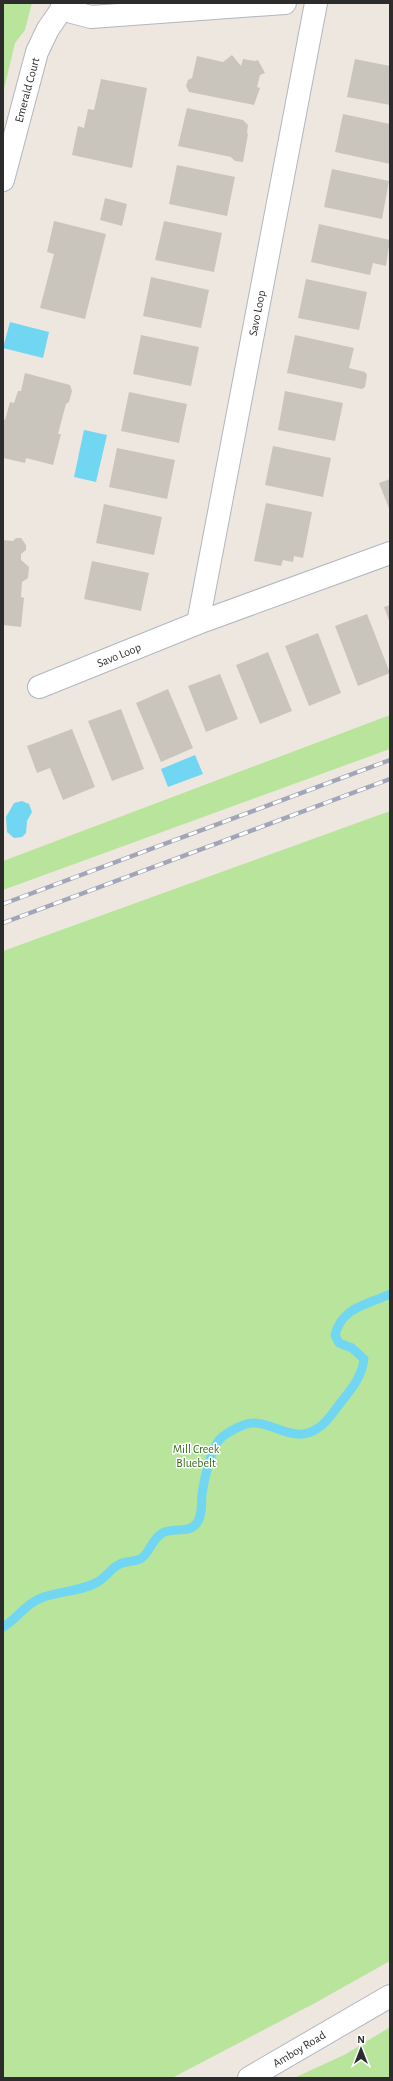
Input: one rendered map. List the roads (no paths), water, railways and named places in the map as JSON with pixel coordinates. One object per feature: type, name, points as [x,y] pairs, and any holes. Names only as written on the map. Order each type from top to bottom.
[{"type":"street","points":[[63,5],[81,16],[101,17],[285,3]]},
{"type":"street","name":"Savo Loop","points":[[198,623],[316,3]]},
{"type":"street","name":"Emerald Court","points":[[3,180],[37,52],[48,29],[63,5]]},
{"type":"street","name":"Savo Loop","points":[[39,687],[198,623],[390,553]]},
{"type":"street","name":"Amboy Road","points":[[249,2078],[390,1996]]},
{"type":"water","points":[[10,322],[49,332],[43,358],[3,348]]},
{"type":"water","points":[[84,430],[107,435],[96,482],[74,477]]},
{"type":"water","points":[[195,755],[203,774],[168,787],[161,769]]},
{"type":"water","points":[[22,801],[29,804],[32,812],[27,821],[26,833],[22,837],[14,838],[7,832],[6,817],[14,803]]},
{"type":"waterway","points":[[3,1627],[30,1604],[41,1598],[86,1587],[102,1579],[122,1563],[140,1559],[145,1555],[161,1534],[170,1531],[185,1530],[193,1527],[197,1523],[200,1516],[203,1488],[211,1455],[218,1441],[229,1432],[242,1425],[255,1423],[271,1426],[294,1434],[302,1434],[310,1432],[322,1425],[353,1386],[359,1376],[364,1359],[352,1348],[339,1343],[335,1335],[338,1326],[343,1318],[356,1308],[390,1294]]},
{"type":"railway","points":[[3,904],[390,760]]},
{"type":"railway","points":[[3,923],[390,779]]},
{"type":"park label","name":"Mill Creek Bluebelt","points":[[196,1456]]}]
